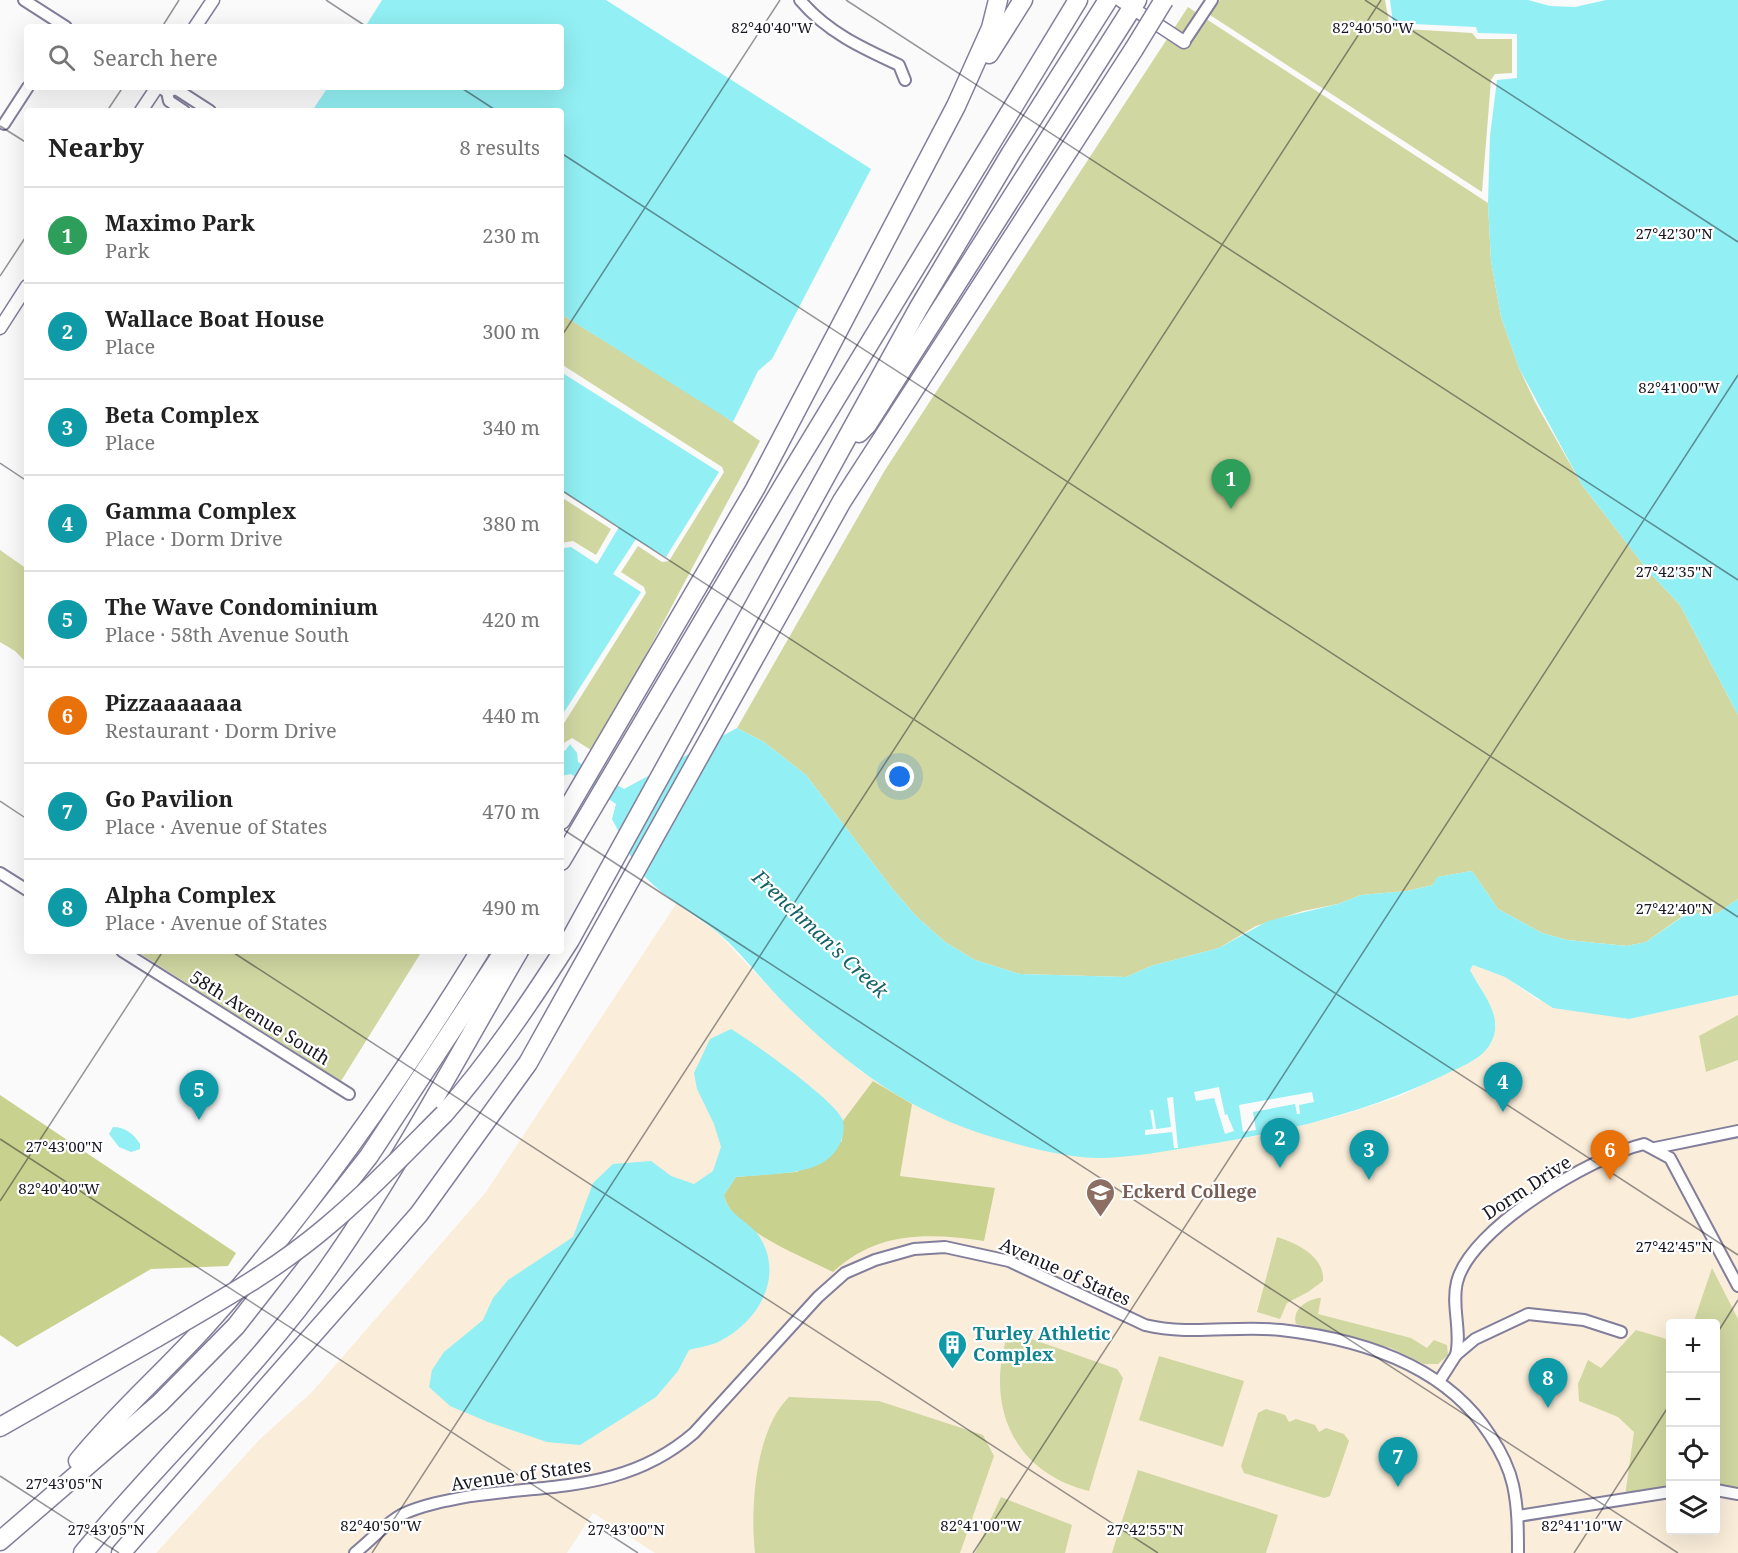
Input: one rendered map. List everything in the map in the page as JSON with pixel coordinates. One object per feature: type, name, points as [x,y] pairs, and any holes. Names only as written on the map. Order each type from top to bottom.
[{"type":"highway","points":[[564,815],[755,489],[956,106],[991,28],[998,0]]},
{"type":"highway","points":[[956,106],[1023,0]]},
{"type":"highway","points":[[564,947],[602,884],[918,309],[1011,153],[1108,0]]},
{"type":"highway","points":[[121,1553],[364,1280],[426,1205],[528,1063],[842,501],[1164,0]]},
{"type":"highway","points":[[838,453],[867,425],[1130,3]]},
{"type":"highway","points":[[564,856],[632,745],[786,481],[1076,4]]},
{"type":"highway","points":[[50,1495],[94,1441],[203,1329],[309,1202],[418,1051],[478,954]]},
{"type":"highway","points":[[0,1541],[50,1495],[160,1403],[236,1326],[369,1156],[502,954]]},
{"type":"highway","points":[[83,1553],[279,1332],[328,1268],[364,1214],[517,954]]},
{"type":"highway","points":[[0,1427],[254,1281],[323,1230],[371,1189],[444,1114],[523,1015],[560,954]]},
{"type":"street","points":[[24,0],[61,24]]},
{"type":"street","points":[[197,24],[213,0]]},
{"type":"street","points":[[800,0],[820,22],[852,42],[899,65],[905,80]]},
{"type":"street","points":[[1130,3],[1184,42],[1212,0]]},
{"type":"street","points":[[4,124],[26,90]]},
{"type":"street","points":[[144,108],[160,90]]},
{"type":"street","points":[[162,90],[169,101],[179,108]]},
{"type":"street","points":[[178,90],[205,108]]},
{"type":"street","points":[[0,328],[24,291]]},
{"type":"street","points":[[0,873],[24,888]]},
{"type":"street","name":"58th Avenue South","points":[[127,954],[349,1094]]},
{"type":"street","name":"Dorm Drive","points":[[1456,1355],[1459,1343],[1455,1297],[1457,1281],[1467,1257],[1492,1229],[1521,1207],[1620,1149],[1644,1144],[1655,1148],[1738,1131]]},
{"type":"street","points":[[1655,1148],[1670,1158],[1680,1174],[1738,1286]]},
{"type":"street","name":"Avenue of States","points":[[355,1553],[401,1515],[450,1500],[504,1491],[565,1487],[609,1479],[637,1469],[672,1452],[694,1433],[818,1297],[845,1273],[875,1260],[914,1249],[945,1247],[1009,1261],[1120,1316],[1153,1327],[1168,1331],[1281,1330],[1341,1341],[1398,1359],[1440,1380],[1466,1403],[1502,1453],[1513,1483],[1518,1516],[1518,1553]]},
{"type":"street","points":[[1440,1380],[1456,1355],[1475,1339],[1528,1314],[1584,1320],[1620,1332]]},
{"type":"street","points":[[1720,1491],[1738,1494]]},
{"type":"street","points":[[1518,1516],[1666,1493]]},
{"type":"shaded area","name":"Eckerd College","points":[[676,904],[716,931],[781,1000],[860,1071],[970,1129],[1035,1149],[1098,1158],[1242,1139],[1335,1117],[1398,1097],[1464,1065],[1490,1045],[1496,1025],[1487,999],[1470,970],[1473,965],[1505,977],[1538,1000],[1628,1019],[1738,995],[1738,1553],[655,1553],[593,1513],[567,1553],[156,1553],[260,1439],[311,1393],[486,1192]]},
{"type":"green space","points":[[1220,0],[1385,0],[1390,28],[1472,33],[1477,39],[1512,39],[1512,73],[1495,74],[1491,80],[1482,192],[1210,15]]},
{"type":"green space","points":[[1188,7],[1488,203],[1491,261],[1501,317],[1519,368],[1535,402],[1582,485],[1649,572],[1680,605],[1738,715],[1738,899],[1718,913],[1687,913],[1646,942],[1627,946],[1567,940],[1542,933],[1498,909],[1472,871],[1438,877],[1433,885],[1407,891],[1361,895],[1338,904],[1303,911],[1256,926],[1219,948],[1151,966],[1126,977],[1020,974],[975,960],[945,942],[915,915],[891,887],[806,775],[764,742],[737,728],[885,470]]},
{"type":"green space","points":[[564,316],[714,409],[760,441],[594,752],[572,738],[564,743],[564,723],[646,593],[644,587],[621,572],[638,546],[662,562],[669,561],[724,472],[722,467],[564,366]]},
{"type":"green space","points":[[564,499],[611,529],[596,555],[573,541],[564,542]]},
{"type":"green space","points":[[0,550],[24,567],[24,660],[0,642]]},
{"type":"green space","points":[[141,954],[420,954],[341,1081]]},
{"type":"green space","points":[[1738,1015],[1738,1060],[1706,1072],[1699,1036]]},
{"type":"green space","points":[[873,1081],[912,1104],[900,1176],[995,1188],[984,1241],[923,1236],[904,1238],[868,1249],[833,1272],[787,1250],[753,1230],[729,1207],[724,1195],[736,1177],[797,1172],[842,1141],[843,1121]]},
{"type":"green space","points":[[0,1095],[236,1253],[228,1266],[151,1269],[17,1347],[0,1335]]},
{"type":"green space","points":[[1277,1237],[1308,1252],[1319,1264],[1323,1281],[1287,1303],[1280,1319],[1257,1312]]},
{"type":"green space","points":[[1712,1268],[1738,1319],[1738,1492],[1720,1489],[1720,1319],[1695,1319]]},
{"type":"green space","points":[[1321,1298],[1318,1314],[1411,1338],[1427,1348],[1434,1340],[1447,1345],[1448,1355],[1438,1364],[1424,1364],[1391,1348],[1296,1324],[1298,1310],[1309,1301]]},
{"type":"green space","points":[[1636,1330],[1666,1339],[1666,1491],[1625,1496],[1634,1432],[1618,1417],[1579,1401],[1578,1384],[1588,1360],[1601,1368]]},
{"type":"green space","points":[[1009,1331],[1117,1369],[1123,1378],[1089,1491],[1062,1482],[1040,1468],[1023,1451],[1010,1430],[1003,1408],[1000,1383],[1002,1357]]},
{"type":"green space","points":[[1159,1356],[1244,1381],[1223,1447],[1139,1420]]},
{"type":"green space","points":[[789,1397],[879,1401],[983,1435],[994,1456],[960,1553],[755,1553],[753,1514],[757,1470],[769,1429],[778,1411]]},
{"type":"green space","points":[[1266,1409],[1285,1415],[1289,1422],[1296,1419],[1315,1425],[1319,1432],[1326,1428],[1344,1434],[1349,1441],[1330,1496],[1324,1498],[1244,1473],[1241,1466],[1258,1413]]},
{"type":"green space","points":[[1138,1470],[1278,1515],[1266,1553],[1112,1553]]},
{"type":"green space","points":[[1001,1497],[1072,1525],[1065,1553],[975,1553]]},
{"type":"water","points":[[382,0],[606,0],[871,169],[772,359],[758,371],[733,422],[564,316],[564,108],[314,108],[326,90],[564,90],[564,24],[367,24]]},
{"type":"water","points":[[1390,0],[1528,0],[1550,6],[1575,7],[1606,0],[1738,0],[1738,715],[1680,605],[1649,572],[1582,485],[1519,368],[1501,317],[1491,261],[1488,203],[1490,136],[1497,80],[1517,78],[1517,34],[1478,33],[1476,27],[1393,23]]},
{"type":"water","points":[[564,374],[719,472],[666,557],[636,539],[613,574],[641,592],[564,712],[564,548],[571,547],[597,564],[619,527],[564,492]]},
{"type":"water","name":"Frenchman's Creek","points":[[737,728],[764,742],[806,775],[891,887],[915,915],[945,942],[975,960],[1020,974],[1126,977],[1151,966],[1219,948],[1268,921],[1338,904],[1361,895],[1407,891],[1433,885],[1437,877],[1472,871],[1498,909],[1542,933],[1567,940],[1627,946],[1646,942],[1688,913],[1718,913],[1738,899],[1738,995],[1629,1019],[1553,1008],[1505,977],[1473,965],[1470,970],[1491,1006],[1494,1016],[1494,1036],[1480,1056],[1413,1089],[1322,1120],[1229,1141],[1109,1158],[1053,1153],[976,1132],[944,1119],[885,1088],[832,1048],[781,1000],[725,939],[645,877],[631,857],[612,819],[616,804],[571,774],[564,775],[564,750],[570,744],[577,753],[578,762],[624,789]]},
{"type":"water","points":[[731,1029],[811,1087],[838,1112],[844,1126],[839,1146],[833,1155],[821,1164],[798,1171],[736,1177],[724,1195],[729,1208],[754,1230],[766,1251],[769,1266],[768,1282],[764,1296],[756,1310],[746,1322],[720,1341],[689,1350],[678,1371],[656,1397],[580,1445],[547,1442],[450,1406],[429,1387],[432,1370],[444,1352],[483,1320],[493,1298],[508,1280],[573,1237],[593,1183],[613,1164],[651,1161],[671,1176],[694,1184],[713,1171],[721,1147],[714,1124],[697,1089],[694,1073],[710,1039]]},
{"type":"water","points":[[113,1127],[121,1128],[132,1134],[140,1144],[140,1149],[131,1152],[119,1147],[109,1134]]},
{"type":"pier","points":[[1219,1087],[1225,1115],[1227,1114],[1234,1131],[1225,1134],[1214,1098],[1196,1101],[1194,1092]]},
{"type":"pier","points":[[1312,1092],[1314,1102],[1299,1105],[1300,1114],[1297,1114],[1295,1104],[1253,1112],[1256,1130],[1243,1132],[1239,1105]]},
{"type":"pier","points":[[1173,1097],[1178,1148],[1174,1148],[1172,1132],[1145,1135],[1145,1130],[1153,1129],[1150,1110],[1153,1110],[1156,1129],[1171,1127],[1167,1098]]},
{"type":"place","name":"Maximo Park","points":[[1231,509]]},
{"type":"place","name":"Gamma Complex","points":[[1503,1112]]},
{"type":"place","name":"The Wave Condominium","points":[[199,1120]]},
{"type":"place","name":"Wallace Boat House","points":[[1280,1168]]},
{"type":"place","name":"Beta Complex","points":[[1369,1180]]},
{"type":"place","name":"Pizzaaaaaaa","points":[[1610,1180]]},
{"type":"place","name":"Eckerd College","points":[[1101,1218]]},
{"type":"place","name":"Turley Athletic Complex","points":[[952,1370]]},
{"type":"place","name":"Alpha Complex","points":[[1548,1408]]},
{"type":"place","name":"Go Pavilion","points":[[1398,1487]]}]
